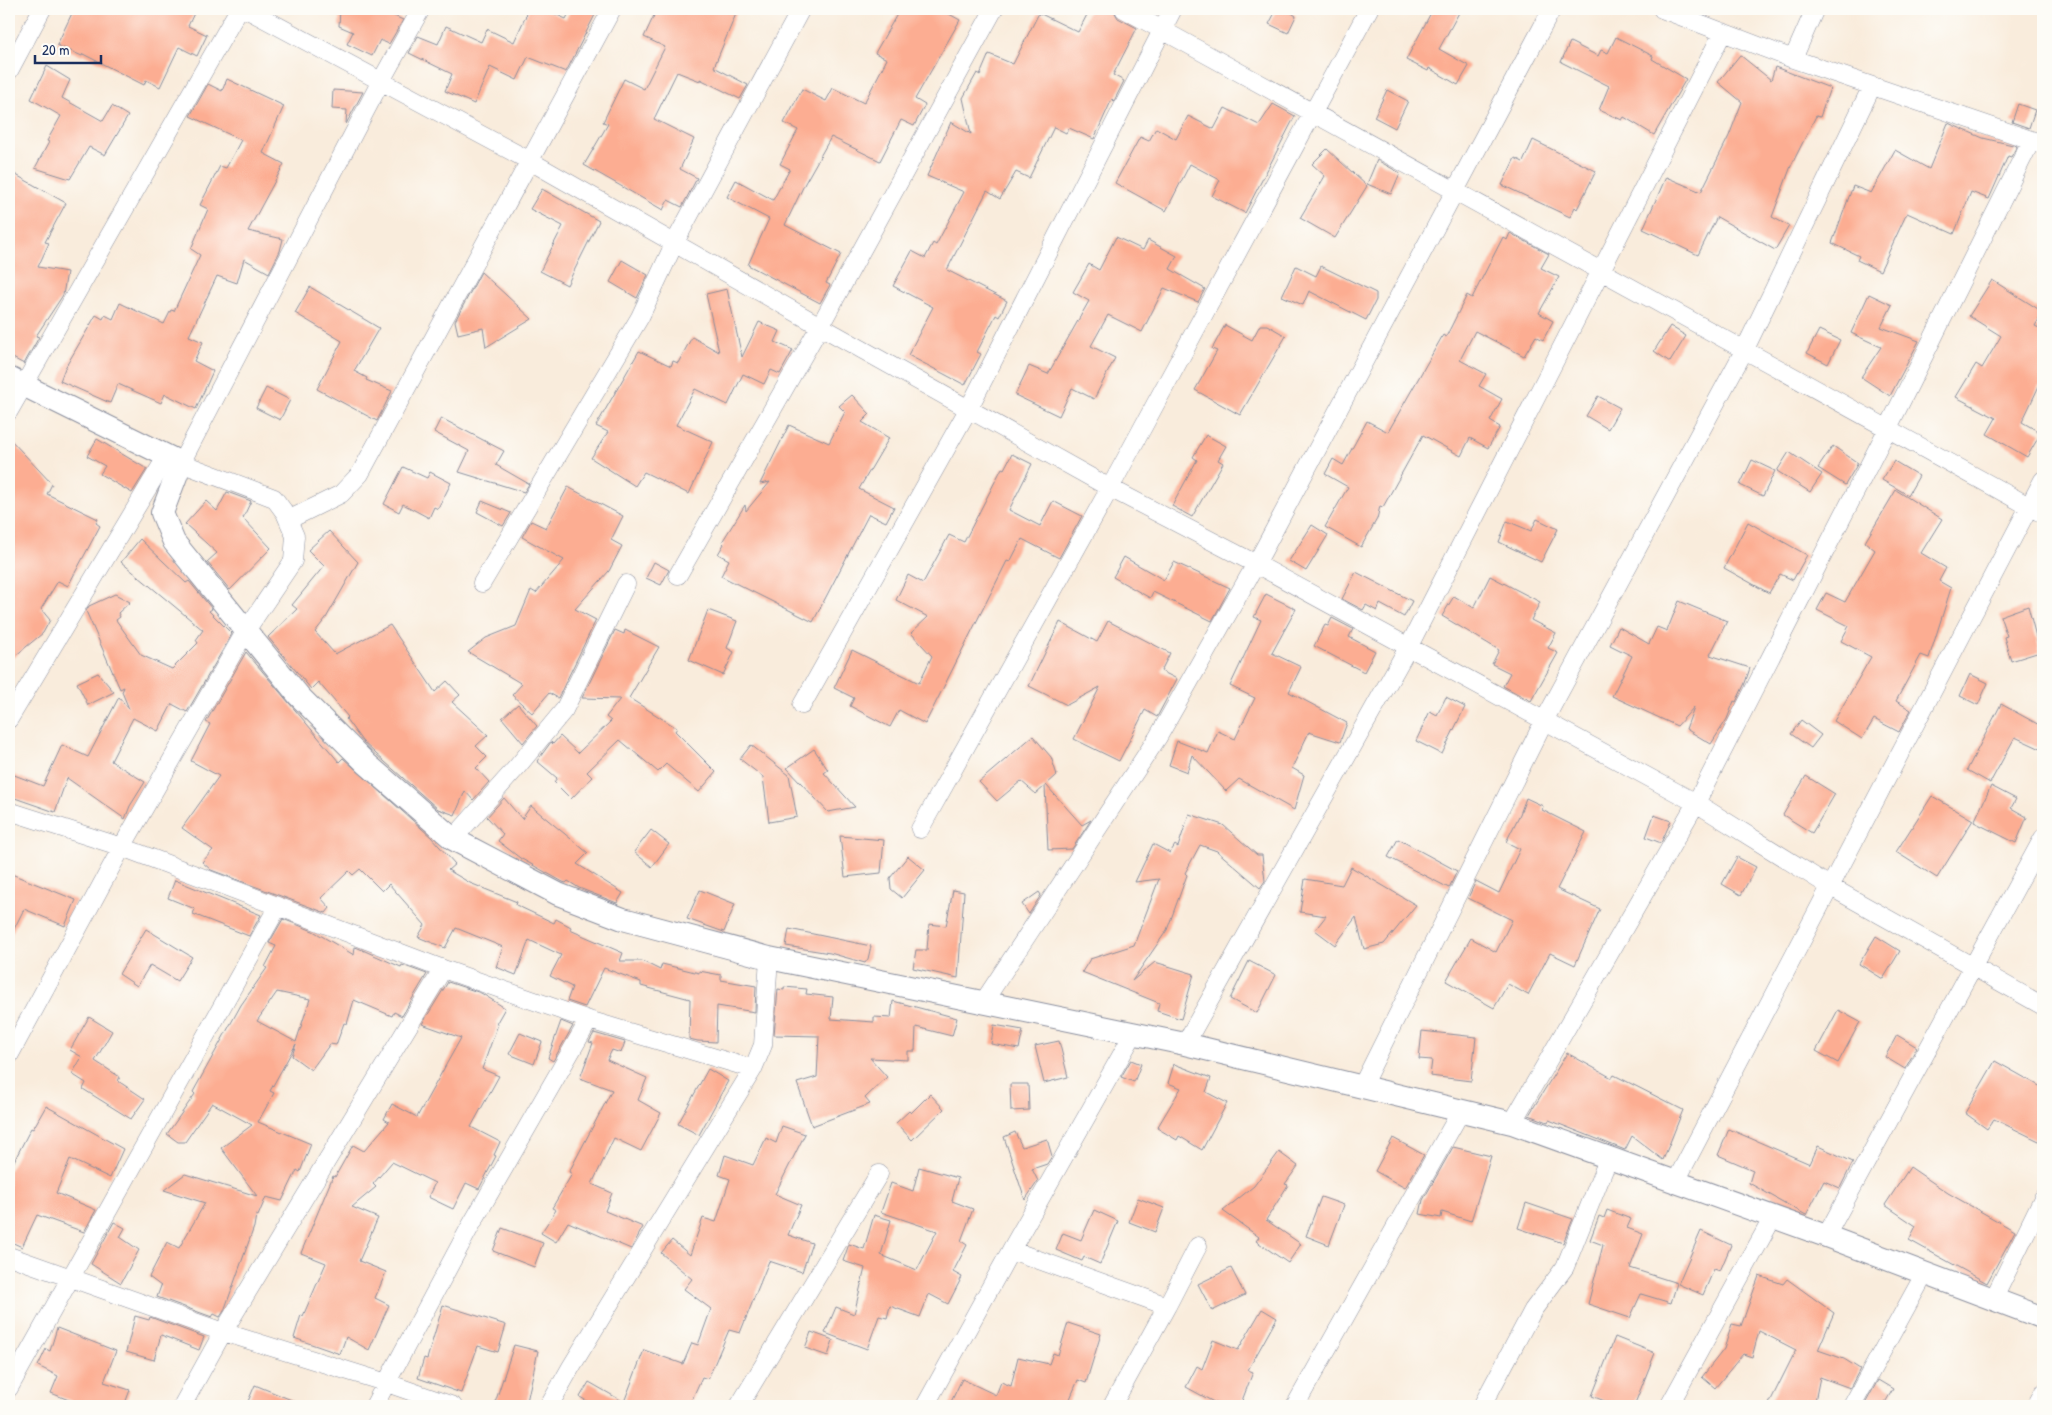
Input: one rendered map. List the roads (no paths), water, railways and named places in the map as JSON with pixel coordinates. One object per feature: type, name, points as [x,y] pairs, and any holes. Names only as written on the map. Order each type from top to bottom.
[{"type":"street","points":[[9,71],[42,9]]},
{"type":"street","points":[[9,411],[16,382],[238,9]]},
{"type":"street","points":[[246,9],[530,161],[1110,488],[1256,564],[1696,802],[1832,887],[2043,1006]]},
{"type":"street","points":[[9,719],[174,460],[421,9]]},
{"type":"street","points":[[288,520],[341,494],[360,474],[612,9]]},
{"type":"street","points":[[482,583],[640,317],[675,242],[801,9]]},
{"type":"street","points":[[678,575],[820,326],[994,9]]},
{"type":"street","points":[[1124,9],[2037,511]]},
{"type":"street","points":[[802,705],[969,408],[1161,29],[1173,9]]},
{"type":"street","points":[[920,829],[1110,488],[1369,9]]},
{"type":"street","points":[[984,1001],[1158,737],[1256,564],[1552,9]]},
{"type":"street","points":[[1512,1123],[1696,802],[2037,142],[1793,59],[1662,9]]},
{"type":"street","points":[[1793,59],[1815,9]]},
{"type":"street","points":[[1186,1044],[1409,646],[1723,32]]},
{"type":"street","points":[[1361,1088],[1544,721],[1745,349],[1872,86]]},
{"type":"street","points":[[9,1056],[122,847],[245,632],[293,561],[295,536],[288,520],[274,498],[174,460],[16,382]]},
{"type":"street","points":[[174,460],[162,513],[174,542],[245,632],[306,703],[367,764],[453,839],[558,894],[623,919],[769,958],[1186,1044],[1361,1088],[1512,1123],[1826,1236],[2043,1318]]},
{"type":"street","points":[[1676,1181],[1832,887],[2037,511],[2043,480]]},
{"type":"street","points":[[453,839],[517,767],[564,710],[626,584]]},
{"type":"street","points":[[9,811],[122,847],[277,908],[443,970],[589,1020],[753,1069]]},
{"type":"street","points":[[1826,1236],[1975,966],[2043,838]]},
{"type":"street","points":[[9,1388],[277,908]]},
{"type":"street","points":[[549,1406],[570,1367],[753,1069],[763,1045],[769,958]]},
{"type":"street","points":[[182,1406],[223,1332],[443,970]]},
{"type":"street","points":[[374,1406],[470,1227],[589,1020]]},
{"type":"street","points":[[925,1406],[1134,1033]]},
{"type":"street","points":[[1295,1406],[1461,1110]]},
{"type":"street","points":[[1482,1406],[1533,1310],[1565,1267],[1610,1157]]},
{"type":"street","points":[[739,1406],[879,1174]]},
{"type":"street","points":[[1994,1298],[2043,1198]]},
{"type":"street","points":[[1670,1406],[1773,1217]]},
{"type":"street","points":[[1112,1406],[1198,1246]]},
{"type":"street","points":[[1011,1250],[1167,1306]]},
{"type":"street","points":[[9,1256],[223,1332],[454,1406]]},
{"type":"street","points":[[1852,1406],[1925,1273]]},
{"type":"street","points":[[2036,1406],[2043,1393]]}]
